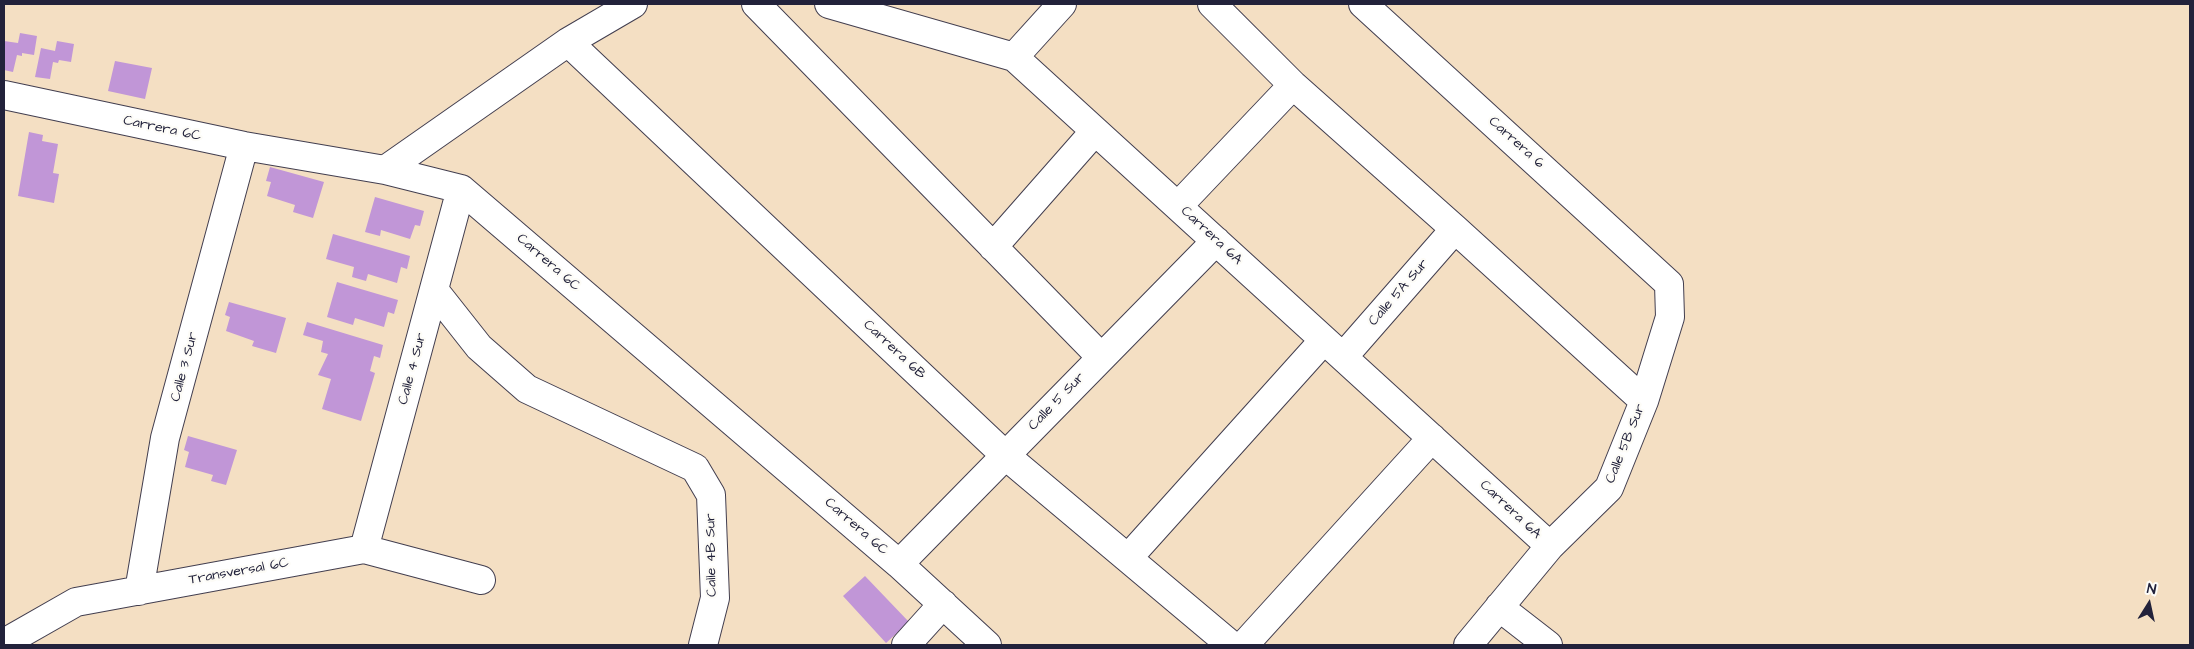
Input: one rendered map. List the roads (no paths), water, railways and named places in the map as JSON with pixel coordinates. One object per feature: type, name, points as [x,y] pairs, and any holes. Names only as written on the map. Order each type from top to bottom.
[{"type":"street","points":[[385,170],[568,42],[633,4]]},
{"type":"street","points":[[756,4],[1100,356]]},
{"type":"street","name":"Carrera 6A","points":[[829,4],[859,8],[1014,56],[1550,546]]},
{"type":"street","points":[[1014,56],[1062,4]]},
{"type":"street","points":[[1212,4],[1293,85],[1644,401]]},
{"type":"street","name":"Carrera 6","points":[[1363,4],[1669,284]]},
{"type":"street","name":"Carrera 6B","points":[[568,42],[1006,456],[1231,645]]},
{"type":"street","points":[[1178,206],[1293,85]]},
{"type":"street","name":"Carrera 6C","points":[[4,95],[244,146],[385,170],[461,189],[899,564],[987,645]]},
{"type":"street","points":[[993,247],[1095,130]]},
{"type":"street","name":"Calle 3 Sur","points":[[138,590],[165,438],[244,146]]},
{"type":"street","name":"Calle 4 Sur","points":[[364,549],[461,189]]},
{"type":"street","name":"Calle 5A Sur","points":[[1128,558],[1455,229]]},
{"type":"street","name":"Calle 5 Sur","points":[[899,564],[1006,456],[1100,356],[1216,241]]},
{"type":"street","name":"Calle 5B Sur","points":[[1468,645],[1550,546],[1609,488],[1644,401],[1670,317],[1669,284]]},
{"type":"street","name":"Calle 4B Sur","points":[[434,290],[479,347],[527,389],[695,468],[711,495],[715,598],[702,645]]},
{"type":"street","points":[[1244,645],[1432,438]]},
{"type":"street","name":"Transversal 6C","points":[[4,643],[76,602],[364,549],[481,580]]},
{"type":"street","points":[[906,645],[943,604]]},
{"type":"street","points":[[1500,607],[1548,645]]}]
